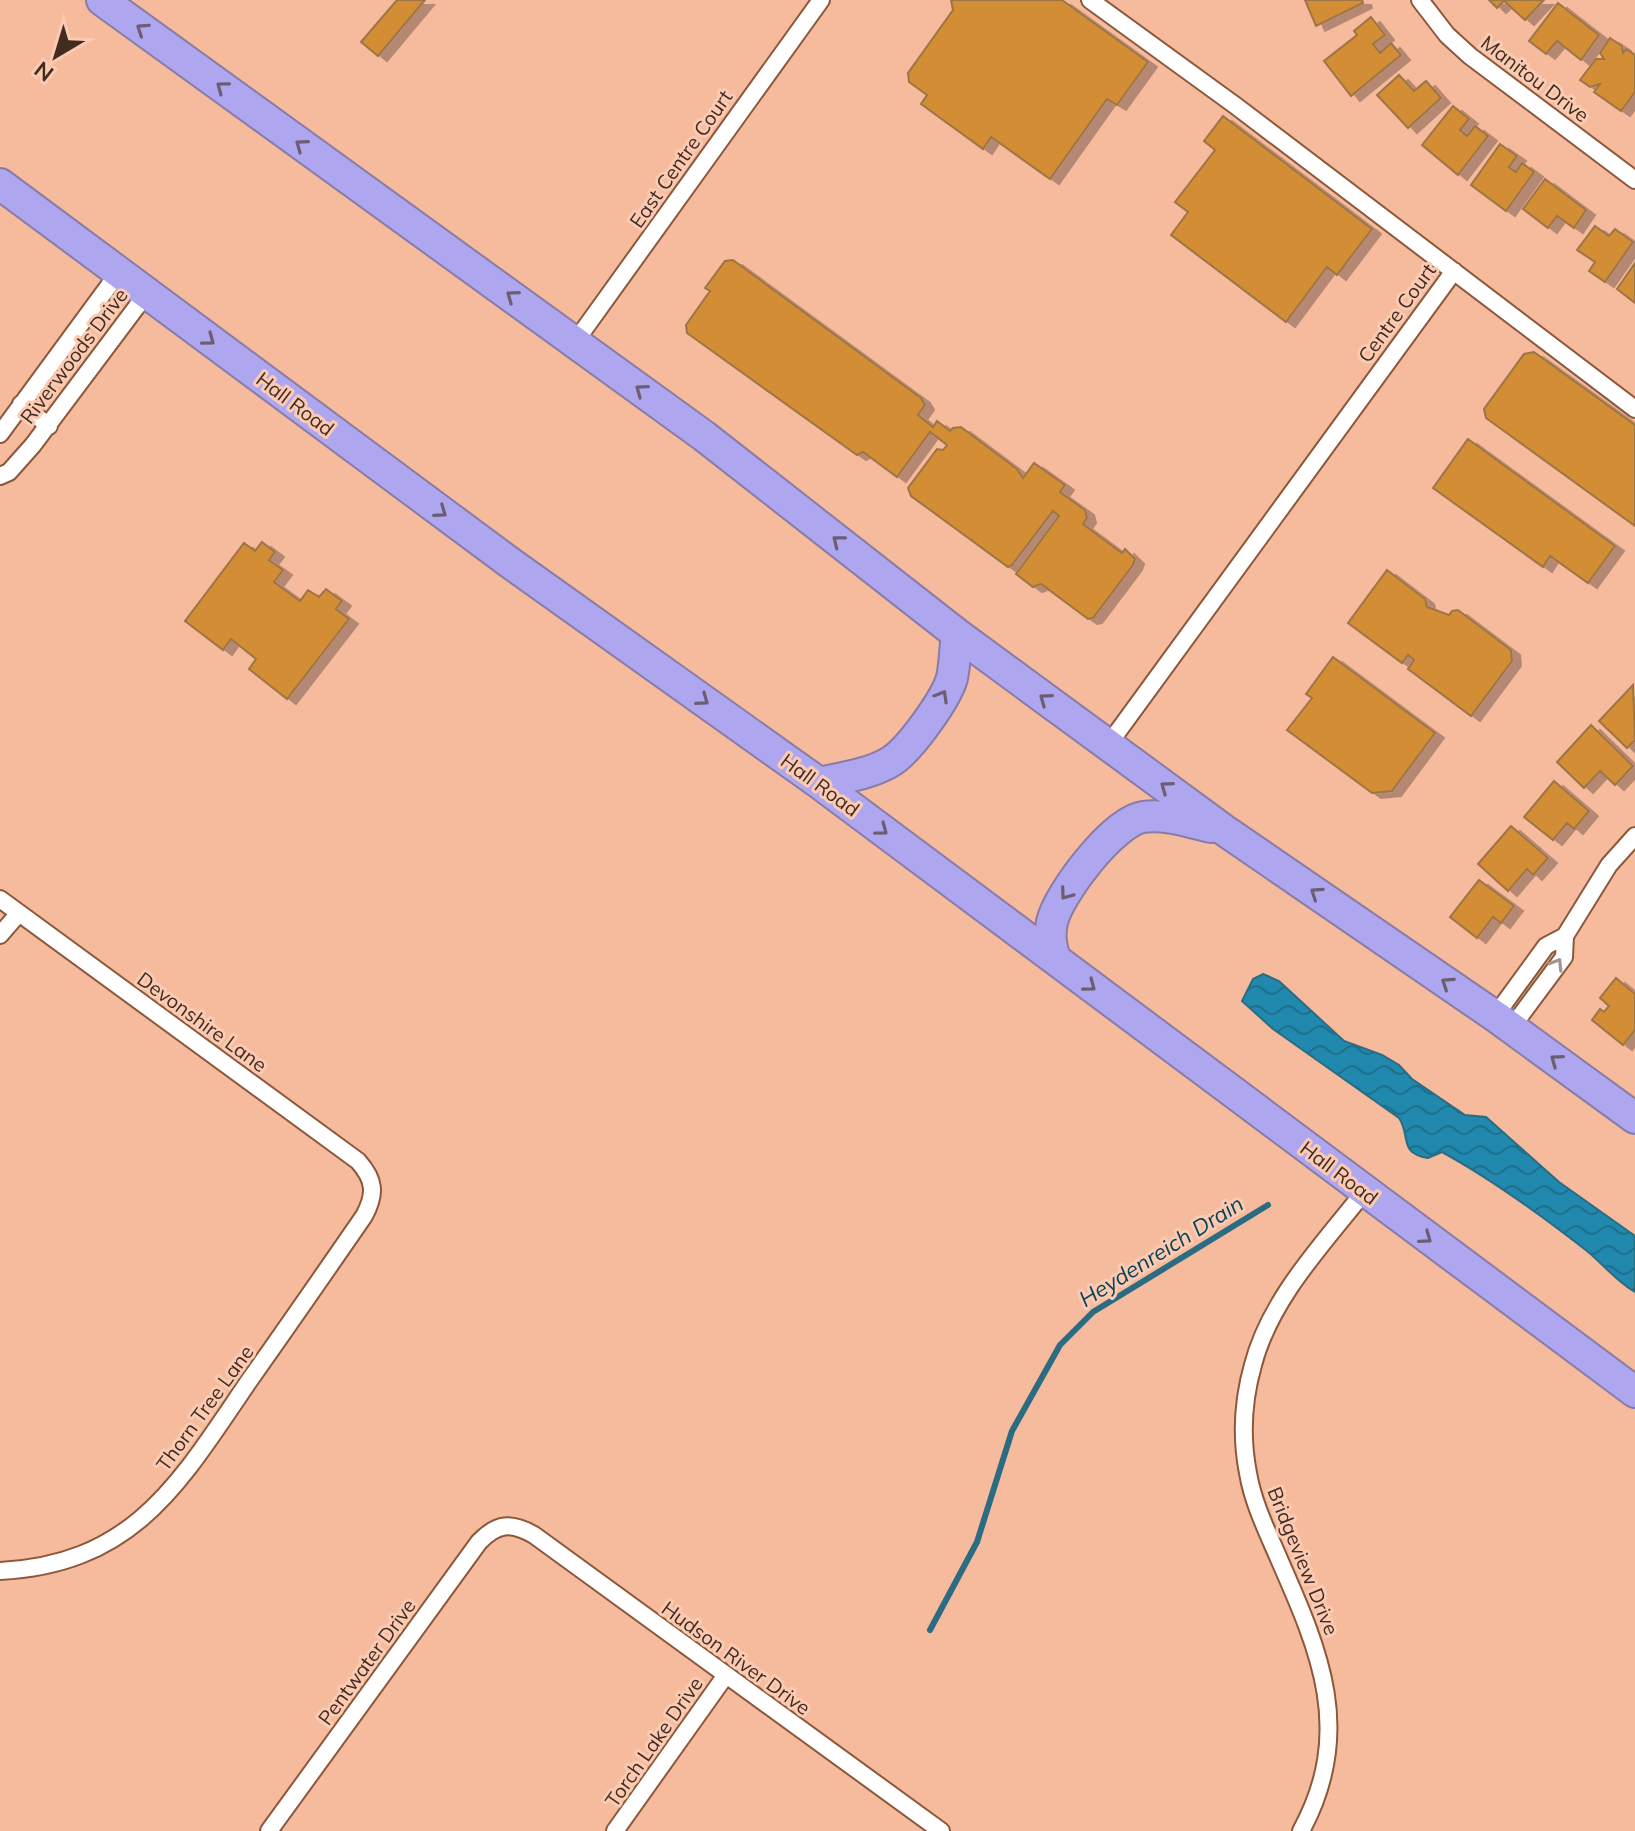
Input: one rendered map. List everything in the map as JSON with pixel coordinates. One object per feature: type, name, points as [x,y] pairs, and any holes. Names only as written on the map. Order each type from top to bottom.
[{"type":"highway","points":[[102,0],[704,436],[957,634],[1224,830],[1504,1022],[1635,1118]]},
{"type":"highway","name":"Hall Road","points":[[0,184],[509,562],[819,783],[1635,1392]]},
{"type":"highway","points":[[819,783],[872,770],[891,762],[905,749],[943,697],[952,678],[957,634]]},
{"type":"highway","points":[[1055,959],[1049,938],[1058,904],[1107,839],[1124,824],[1161,816],[1224,830]]},
{"type":"street","name":"East Centre Court","points":[[575,342],[821,0]]},
{"type":"street","name":"Centre Court","points":[[1090,0],[1454,271],[1108,745]]},
{"type":"street","name":"Manitou Drive","points":[[1420,0],[1447,35],[1470,56],[1635,180]]},
{"type":"street","points":[[1454,271],[1635,409]]},
{"type":"street","name":"Riverwoods Drive","points":[[0,434],[119,272]]},
{"type":"street","name":"Riverwoods Drive","points":[[0,476],[9,472],[49,426],[147,293]]},
{"type":"street","points":[[21,404],[49,426]]},
{"type":"street","points":[[1504,1022],[1564,957],[1565,936],[1609,865],[1635,836]]},
{"type":"street","name":"Devonshire Lane","points":[[0,899],[358,1161],[374,1185]]},
{"type":"street","points":[[0,935],[19,913]]},
{"type":"street","name":"Thorn Tree Lane","points":[[0,1571],[45,1567],[88,1552],[128,1530],[162,1501],[196,1459],[364,1216],[374,1185]]},
{"type":"street","name":"Bridgeview Drive","points":[[1301,1831],[1323,1778],[1329,1730],[1325,1679],[1308,1624],[1256,1501],[1246,1464],[1244,1422],[1253,1364],[1272,1316],[1306,1265],[1364,1192]]},
{"type":"street","name":"Hudson River Drive","points":[[504,1524],[534,1535],[941,1831]]},
{"type":"street","name":"Pentwater Drive","points":[[269,1831],[479,1542],[504,1524]]},
{"type":"street","name":"Torch Lake Drive","points":[[615,1831],[726,1675]]},
{"type":"water","points":[[1263,974],[1279,981],[1344,1041],[1399,1065],[1412,1079],[1465,1115],[1486,1117],[1559,1182],[1635,1236],[1635,1292],[1570,1238],[1480,1174],[1442,1152],[1428,1158],[1412,1152],[1399,1118],[1273,1029],[1242,1001],[1253,979]]},
{"type":"building","points":[[397,0],[425,0],[378,56],[361,42]]},
{"type":"building","points":[[951,0],[1062,0],[1148,62],[1117,105],[1107,99],[1050,179],[991,137],[983,149],[921,104],[927,95],[909,82],[908,73],[953,10]]},
{"type":"building","points":[[1305,0],[1362,0],[1363,3],[1316,26]]},
{"type":"building","points":[[1489,0],[1544,0],[1525,20],[1504,1],[1497,8]]},
{"type":"building","points":[[1558,3],[1599,35],[1581,60],[1557,41],[1546,54],[1529,41]]},
{"type":"building","points":[[1371,17],[1385,35],[1373,44],[1380,53],[1391,43],[1401,55],[1351,96],[1324,61],[1357,35],[1354,31]]},
{"type":"building","points":[[1610,38],[1622,46],[1623,53],[1626,49],[1635,55],[1635,92],[1621,111],[1594,92],[1600,84],[1590,87],[1580,80],[1596,59],[1604,59],[1600,53]]},
{"type":"building","points":[[1399,75],[1414,91],[1426,81],[1441,98],[1408,128],[1377,95]]},
{"type":"building","points":[[1453,106],[1469,119],[1460,130],[1467,136],[1475,126],[1488,136],[1458,175],[1422,145]]},
{"type":"building","points":[[1223,116],[1372,229],[1337,275],[1327,267],[1286,322],[1171,235],[1188,212],[1175,202],[1215,150],[1204,141]]},
{"type":"building","points":[[1500,144],[1517,156],[1509,167],[1516,172],[1522,163],[1534,172],[1506,211],[1471,185]]},
{"type":"building","points":[[1545,179],[1586,210],[1574,228],[1557,216],[1548,228],[1523,209]]},
{"type":"building","points":[[1595,226],[1609,236],[1615,229],[1633,242],[1605,282],[1589,271],[1595,262],[1577,250]]},
{"type":"building","points":[[733,260],[921,398],[925,405],[918,415],[933,427],[937,421],[950,431],[961,427],[1017,469],[1023,478],[1034,463],[1065,485],[1060,492],[1085,510],[1087,518],[1083,524],[1122,553],[1125,549],[1135,559],[1093,618],[1088,619],[1041,584],[1033,587],[1016,574],[1059,516],[1053,511],[1008,567],[911,496],[908,488],[937,449],[943,450],[947,445],[930,432],[897,477],[863,452],[857,455],[687,333],[686,325],[710,291],[705,288],[725,261]]},
{"type":"building","points":[[1635,263],[1635,303],[1617,289]]},
{"type":"building","points":[[1534,352],[1635,425],[1635,526],[1486,418],[1484,409],[1524,354]]},
{"type":"building","points":[[1468,439],[1615,546],[1588,583],[1550,556],[1543,567],[1433,488]]},
{"type":"building","points":[[262,542],[275,552],[269,560],[283,570],[274,582],[300,601],[308,590],[319,597],[326,589],[342,601],[336,609],[349,619],[287,699],[249,669],[256,659],[231,639],[223,650],[185,621],[244,543],[255,551]]},
{"type":"building","points":[[1387,570],[1425,599],[1427,607],[1449,615],[1458,610],[1511,650],[1512,661],[1471,716],[1408,669],[1414,660],[1408,655],[1402,663],[1348,623]]},
{"type":"building","points":[[1333,657],[1435,733],[1392,791],[1372,793],[1287,730],[1312,698],[1306,694]]},
{"type":"building","points":[[1633,685],[1635,740],[1627,748],[1599,721]]},
{"type":"building","points":[[1591,725],[1633,766],[1615,785],[1600,771],[1584,788],[1557,762]]},
{"type":"building","points":[[1554,781],[1589,811],[1574,829],[1567,823],[1553,840],[1524,817]]},
{"type":"building","points":[[1511,826],[1548,858],[1533,875],[1527,869],[1508,891],[1478,864]]},
{"type":"building","points":[[1479,880],[1514,906],[1501,923],[1493,917],[1477,938],[1450,917]]},
{"type":"building","points":[[1616,978],[1635,994],[1635,1030],[1623,1045],[1592,1020],[1600,1009],[1604,1012],[1609,1006],[1600,998]]},
{"type":"waterway","name":"Heydenreich Drain","points":[[930,1630],[977,1542],[1012,1431],[1060,1345],[1093,1312],[1268,1205]]}]
